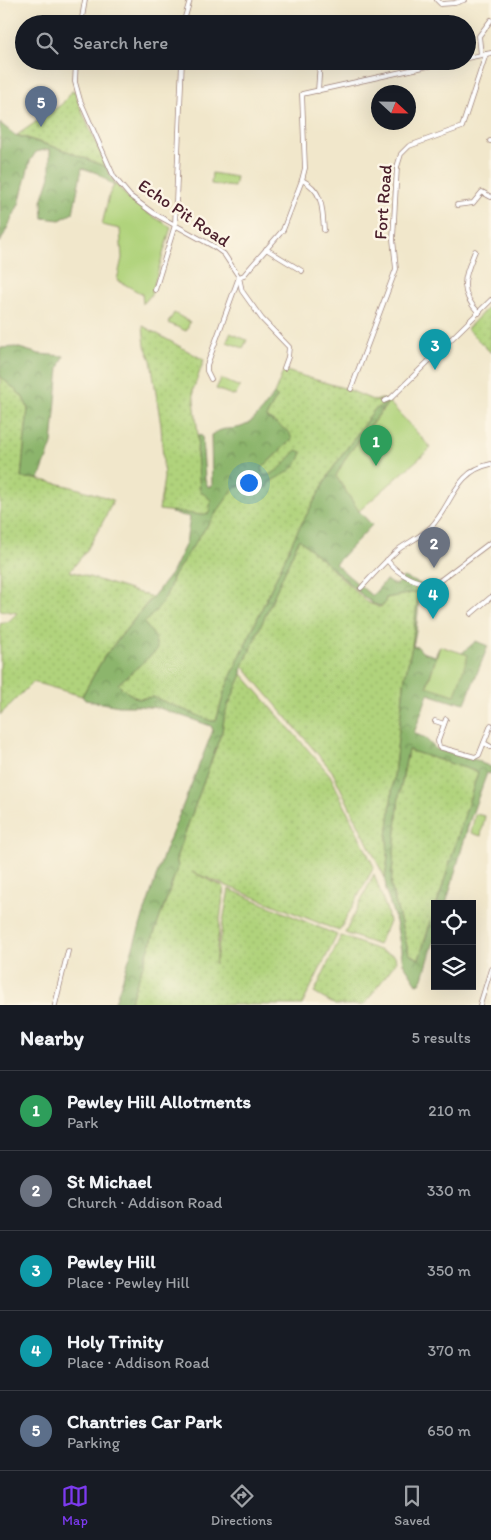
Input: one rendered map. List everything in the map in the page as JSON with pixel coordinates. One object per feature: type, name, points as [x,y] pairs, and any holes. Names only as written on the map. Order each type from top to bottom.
[{"type":"street","points":[[82,15],[85,0]]},
{"type":"street","points":[[186,15],[190,0]]},
{"type":"street","points":[[437,0],[441,4],[464,0]]},
{"type":"street","points":[[481,54],[479,36],[491,20]]},
{"type":"street","points":[[476,55],[489,53]]},
{"type":"street","name":"Fort Road","points":[[350,389],[396,269],[393,239],[397,167],[401,154],[409,146],[462,127],[489,53]]},
{"type":"street","name":"Echo Pit Road","points":[[75,70],[77,90],[114,177],[133,198],[152,213],[224,254],[239,277],[242,291],[262,319],[288,347],[288,358],[284,368]]},
{"type":"street","points":[[155,290],[175,225],[182,70]]},
{"type":"street","points":[[318,91],[319,70]]},
{"type":"street","points":[[211,379],[207,370],[208,365],[239,277],[244,275],[283,230],[302,180],[305,168],[302,94],[411,70]]},
{"type":"street","points":[[302,180],[310,184],[318,194],[321,201],[324,230]]},
{"type":"street","points":[[457,205],[473,203],[482,192],[491,197]]},
{"type":"street","points":[[266,249],[302,271]]},
{"type":"street","points":[[475,251],[464,278],[466,294],[479,313]]},
{"type":"street","points":[[384,401],[390,398],[491,300]]},
{"type":"street","points":[[361,588],[387,560],[430,527],[452,493],[465,478],[476,469],[491,464]]},
{"type":"street","points":[[387,560],[393,568],[403,574],[418,581],[433,583],[438,582],[491,542]]},
{"type":"street","points":[[471,614],[491,597]]},
{"type":"street","points":[[446,718],[438,741],[439,747],[477,757],[491,725]]},
{"type":"street","points":[[435,721],[444,724]]},
{"type":"street","points":[[484,743],[491,747]]},
{"type":"street","points":[[55,1005],[68,951]]},
{"type":"street","points":[[480,1005],[491,969]]},
{"type":"green space","points":[[72,91],[75,91],[106,167],[67,151],[17,135],[62,104]]},
{"type":"green space","points":[[0,123],[15,135],[67,151],[106,167],[115,183],[113,185],[97,173],[82,168],[73,213],[60,220],[43,218],[42,201],[50,176],[50,149],[36,152],[30,161],[19,204],[0,243]]},
{"type":"green space","points":[[212,173],[236,177],[234,187],[211,184]]},
{"type":"green space","points":[[115,183],[130,200],[171,227],[151,295],[143,304],[142,294],[117,280],[122,258],[120,229],[102,225],[109,195]]},
{"type":"green space","points":[[491,304],[491,353],[467,329]]},
{"type":"green space","points":[[174,313],[190,322],[186,331],[168,323]]},
{"type":"green space","points":[[143,326],[204,360],[193,390],[198,435],[197,456],[211,500],[209,514],[201,515],[159,510],[164,478],[161,426],[151,360],[145,346]]},
{"type":"green space","points":[[230,333],[247,340],[243,348],[227,342]]},
{"type":"green space","points":[[16,347],[39,354],[64,356],[59,368],[52,444],[39,479],[21,478],[28,408],[22,396],[0,376],[0,348]]},
{"type":"green space","points":[[286,371],[347,389],[375,401],[381,399],[389,401],[374,410],[331,471],[296,534],[226,687],[216,721],[211,721],[153,697],[138,699],[118,684],[133,671],[147,628],[144,623],[162,602],[172,578],[235,486],[256,490],[264,476],[262,468],[292,439],[266,417],[277,397],[274,394],[283,372]]},
{"type":"green space","points":[[0,376],[22,396],[28,408],[21,477],[67,486],[113,500],[87,550],[70,571],[152,597],[104,657],[82,696],[33,682],[0,715],[0,624],[9,621],[17,613],[0,610]]},
{"type":"green space","points":[[221,379],[240,387],[235,396],[216,389]]},
{"type":"green space","points":[[274,394],[277,397],[266,417],[289,432],[292,439],[262,468],[264,476],[279,469],[297,450],[302,452],[300,458],[290,471],[269,482],[268,487],[256,490],[241,486],[235,487],[172,578],[162,602],[144,623],[155,637],[157,650],[118,684],[138,699],[153,697],[211,721],[216,721],[226,687],[296,534],[331,471],[374,410],[389,401],[347,456],[336,476],[359,511],[372,525],[335,564],[372,596],[386,580],[392,584],[397,584],[403,577],[421,584],[424,596],[423,601],[419,602],[413,646],[418,647],[422,652],[435,656],[440,646],[427,685],[468,655],[462,653],[476,641],[488,646],[465,703],[457,701],[456,703],[428,694],[414,733],[425,738],[436,749],[480,761],[491,767],[491,774],[487,773],[470,820],[447,900],[438,900],[478,772],[408,750],[399,796],[391,886],[409,954],[419,959],[431,922],[431,951],[423,978],[417,984],[403,963],[396,922],[386,892],[385,878],[388,857],[387,837],[405,677],[412,646],[418,592],[386,598],[384,605],[380,606],[371,603],[299,539],[243,666],[242,674],[225,713],[222,731],[176,858],[178,866],[129,1005],[114,1005],[164,853],[213,730],[211,726],[159,708],[119,706],[85,700],[82,696],[104,657],[171,574],[186,543],[190,517],[171,513],[172,511],[201,515],[209,513],[211,500],[200,491],[197,456],[198,435],[202,436],[205,479],[208,487],[212,486],[211,435],[222,430],[243,426],[258,415]]},
{"type":"green space","points":[[389,402],[431,448],[359,511],[336,476],[347,456]]},
{"type":"green space","points":[[299,538],[368,603],[380,607],[384,605],[386,598],[418,592],[413,642],[405,677],[387,837],[388,857],[385,878],[332,771],[243,666]]},
{"type":"green space","points":[[440,646],[468,655],[455,695],[427,686]]},
{"type":"green space","points":[[242,674],[330,775],[374,867],[339,931],[192,872],[224,887],[215,965],[229,889],[337,935],[302,1005],[129,1005],[178,866],[176,858],[222,731],[225,713]]},
{"type":"green space","points":[[408,750],[478,772],[438,900],[431,900],[431,922],[419,959],[409,954],[391,886],[399,796]]},
{"type":"green space","points":[[475,814],[485,816],[481,836],[471,833]]},
{"type":"green space","points":[[374,874],[389,922],[378,945],[345,933]]},
{"type":"green space","points":[[341,936],[395,956],[396,962],[364,1005],[335,1005],[314,993]]},
{"type":"place","name":"Chantries Car Park","points":[[41,127]]},
{"type":"place","name":"Pewley Hill","points":[[435,370]]},
{"type":"place","name":"Pewley Hill Allotments","points":[[376,466]]},
{"type":"place","name":"St Michael","points":[[434,568]]},
{"type":"place","name":"Holy Trinity","points":[[433,619]]}]
